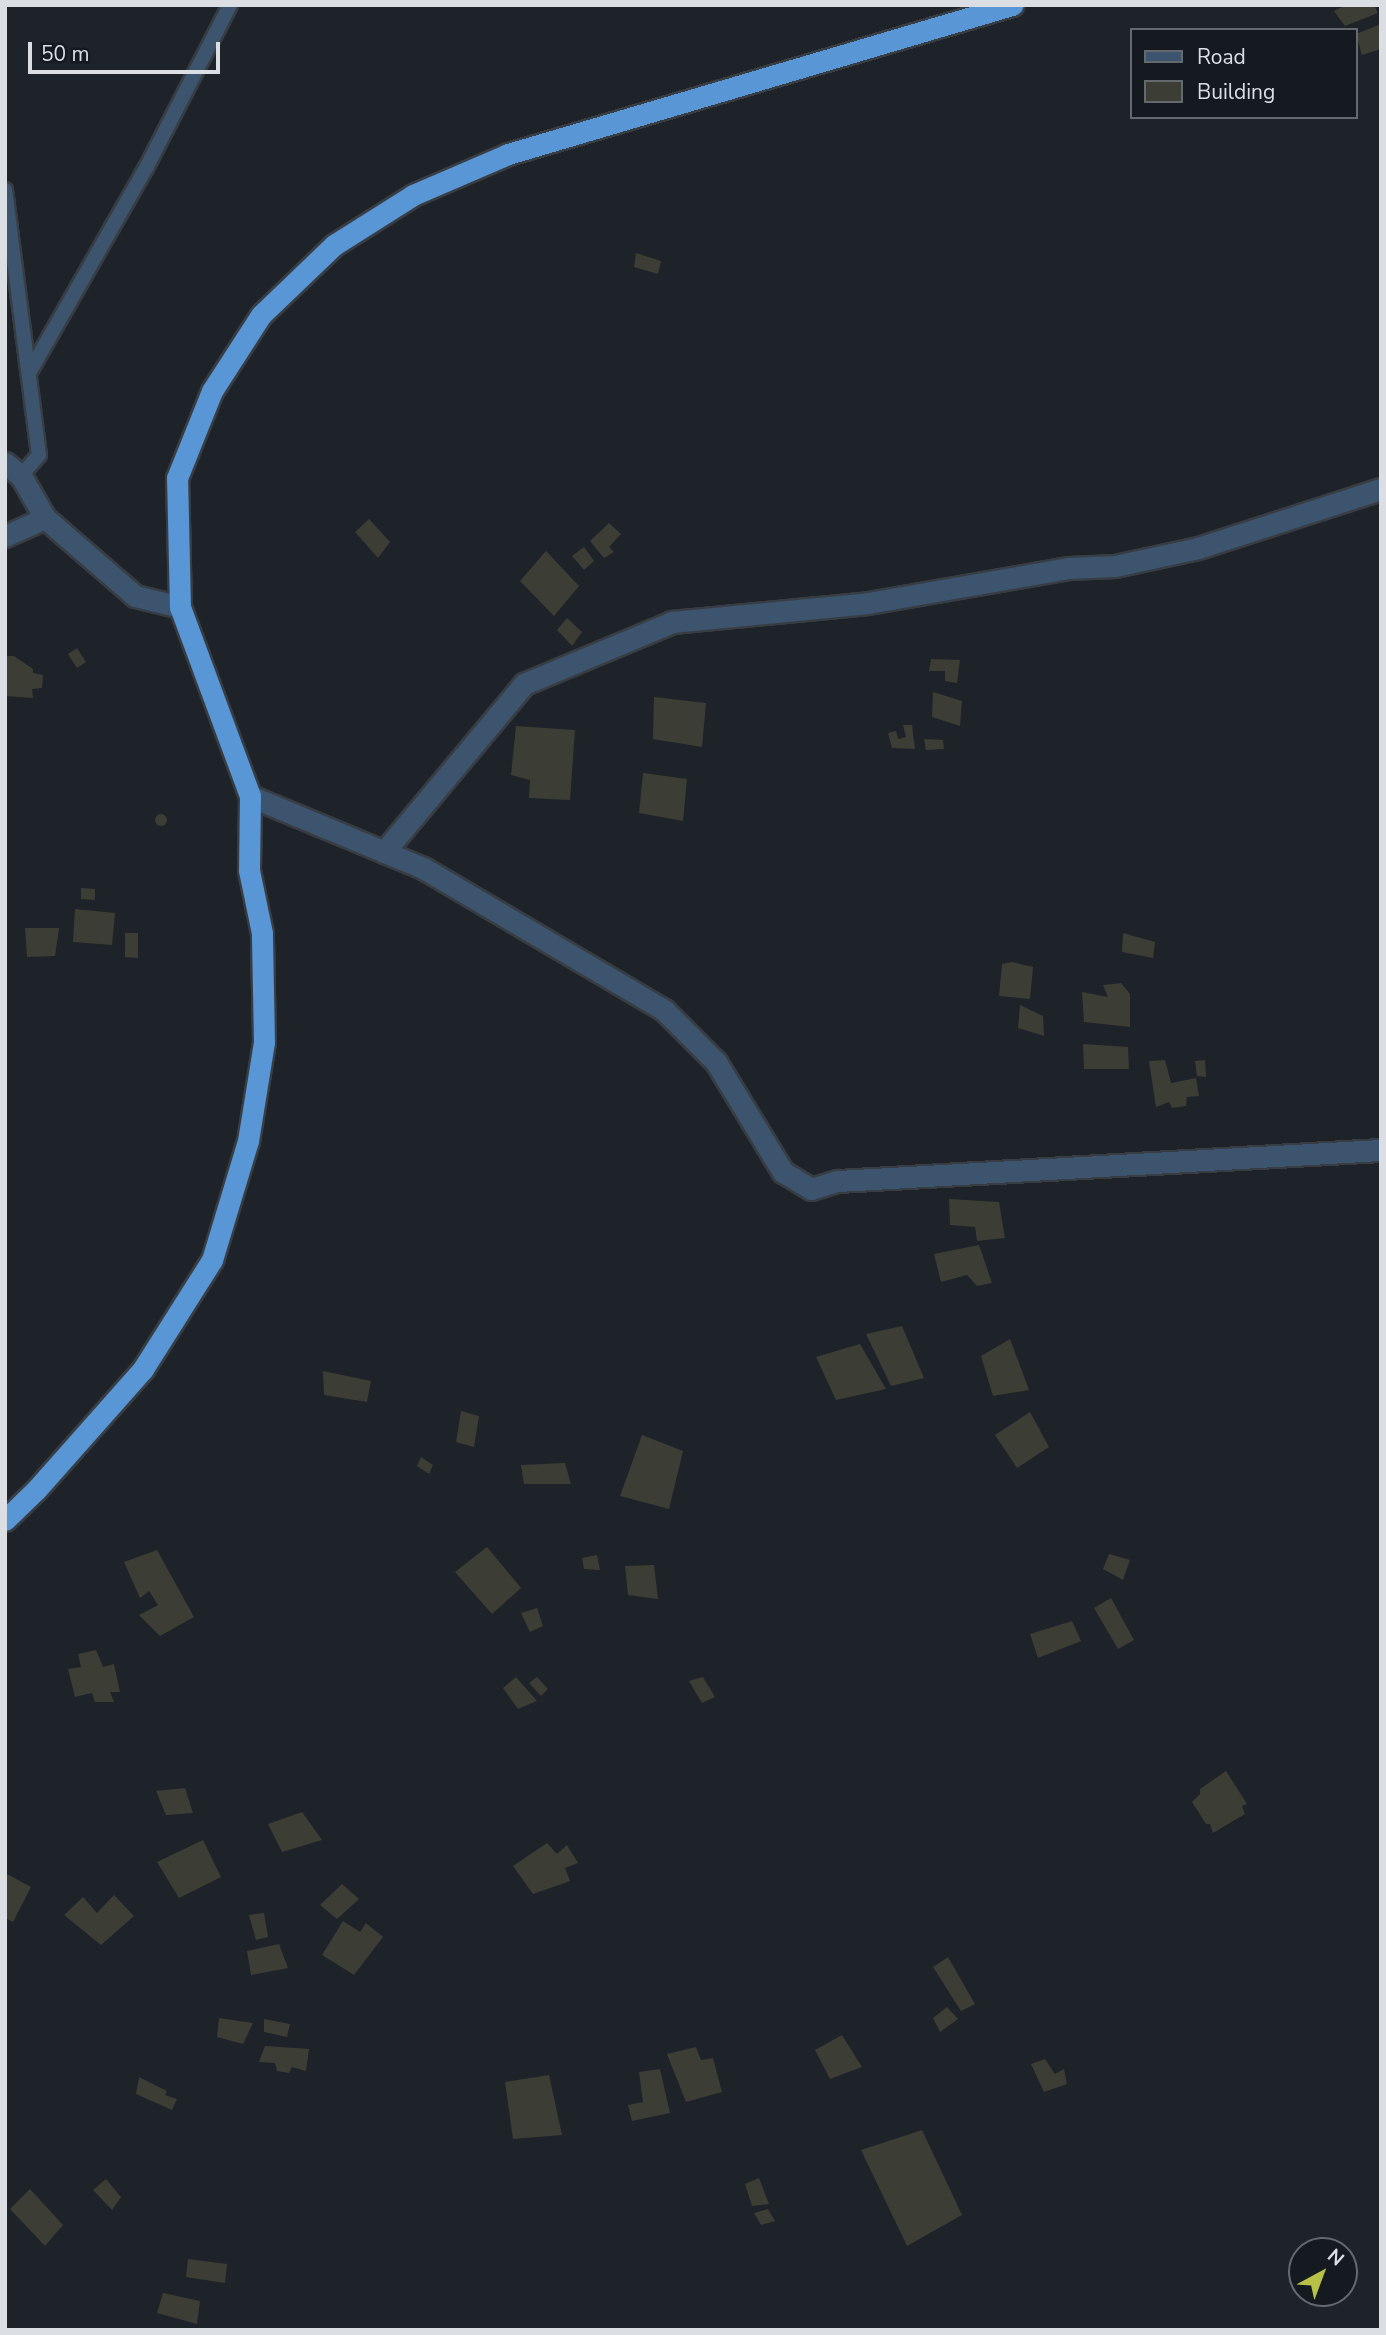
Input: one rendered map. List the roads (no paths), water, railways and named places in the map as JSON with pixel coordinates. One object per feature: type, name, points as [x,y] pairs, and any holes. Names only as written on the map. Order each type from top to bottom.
[{"type":"highway","points":[[5,1520],[36,1490],[143,1369],[212,1260],[248,1142],[264,1042],[262,933],[249,870],[250,796],[180,607],[177,478],[212,391],[261,315],[334,245],[413,195],[508,155],[1012,5]]},
{"type":"street","points":[[13,469],[46,518],[135,596],[180,607]]},
{"type":"street","points":[[384,852],[524,684],[672,622],[868,603],[1068,568],[1115,566],[1198,548],[1381,489]]},
{"type":"street","points":[[5,536],[46,518]]},
{"type":"street","points":[[250,796],[423,868],[664,1010],[716,1062],[783,1172],[811,1189],[838,1181],[1381,1150]]},
{"type":"lane","points":[[29,373],[146,168],[230,5]]},
{"type":"lane","points":[[5,190],[39,455],[13,469]]}]
